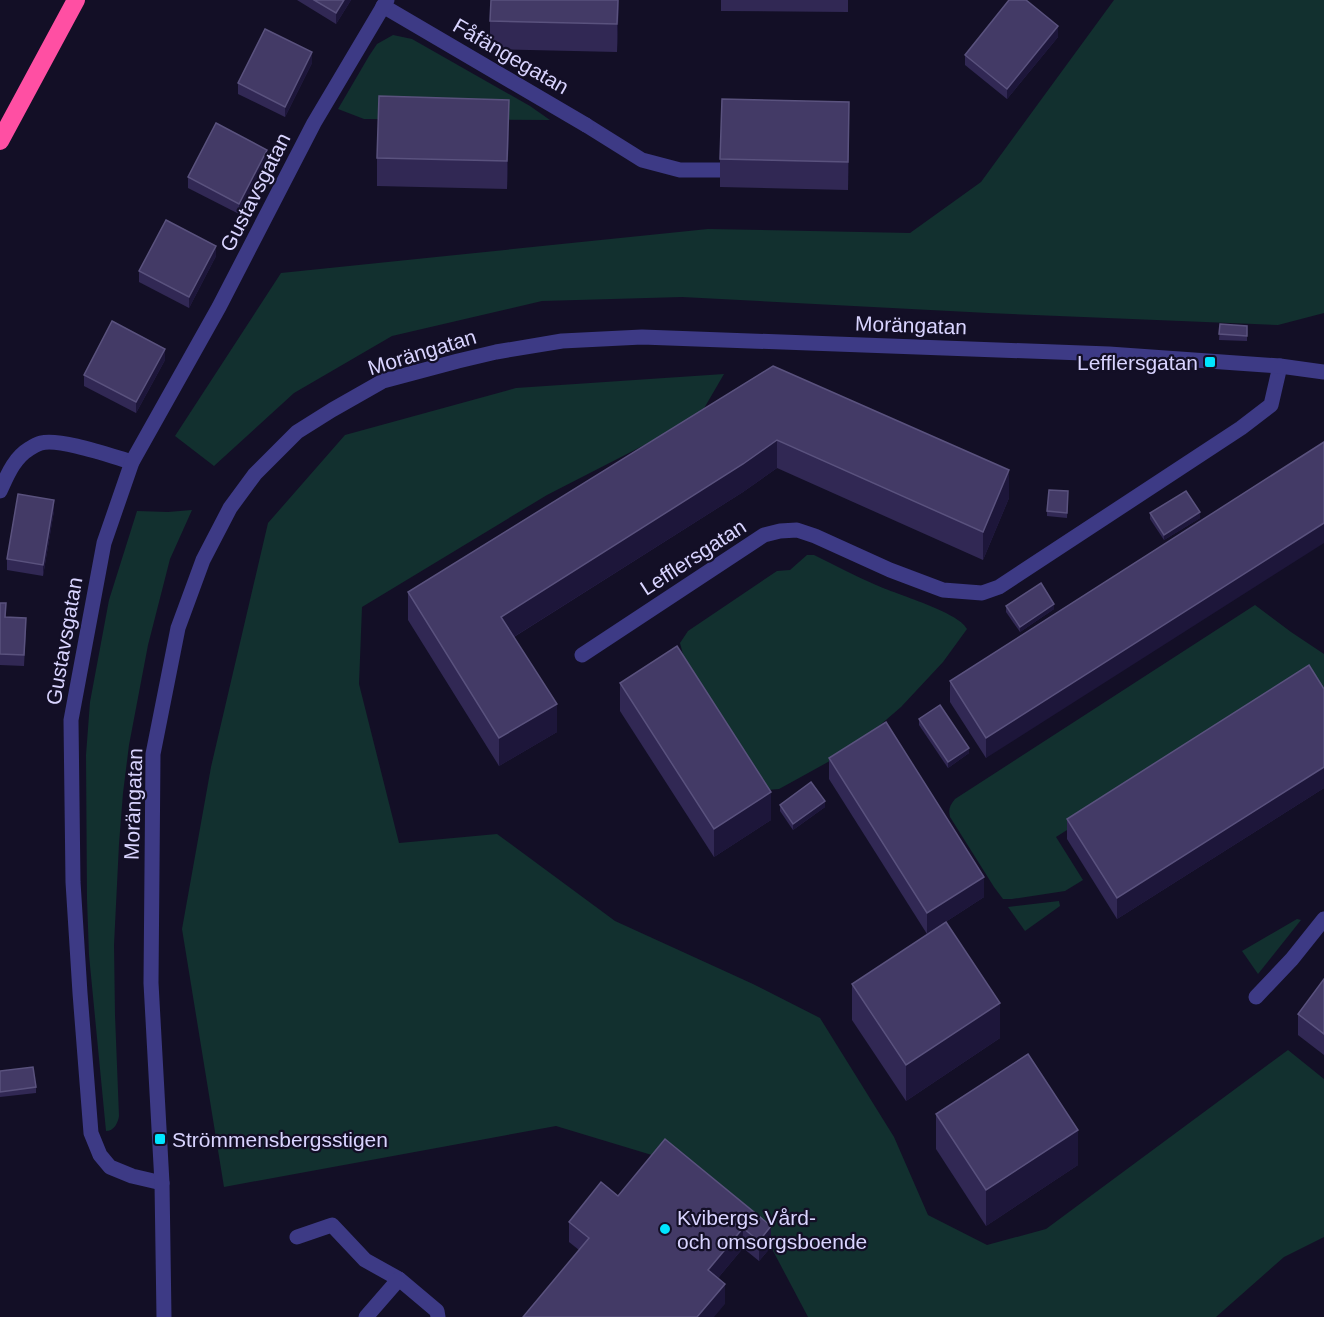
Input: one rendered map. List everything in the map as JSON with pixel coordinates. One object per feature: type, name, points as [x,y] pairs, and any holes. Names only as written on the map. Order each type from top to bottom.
[{"type":"highway","points":[[0,141],[76,0]]},
{"type":"street","name":"Fåfängegatan","points":[[385,3],[642,160],[681,170],[721,170]]},
{"type":"street","name":"Gustavsgatan","points":[[162,1183],[132,1176],[110,1167],[100,1155],[91,1133],[73,882],[71,720],[104,543],[132,462],[219,307],[314,123],[385,3]]},
{"type":"street","name":"Morängatan","points":[[162,1183],[151,983],[153,754],[178,628],[203,560],[236,499],[255,474],[297,432],[383,381],[496,352],[562,341],[642,337],[1108,354],[1280,366],[1324,372]]},
{"type":"street","name":"Lefflersgatan","points":[[582,655],[764,535],[780,531],[797,530],[815,536],[890,570],[943,590],[982,593],[999,587],[1241,428],[1271,405],[1280,366]]},
{"type":"street","points":[[0,491],[13,465],[27,450],[42,443],[53,442],[84,448],[132,462]]},
{"type":"street","points":[[1256,997],[1292,959],[1324,919]]},
{"type":"street","points":[[162,1183],[164,1317]]},
{"type":"street","points":[[297,1237],[332,1225],[365,1260],[399,1279],[437,1311],[438,1317]]},
{"type":"street","points":[[366,1317],[399,1279]]},
{"type":"green space","points":[[1114,0],[1324,0],[1324,313],[1278,325],[682,297],[542,301],[392,336],[294,393],[214,466],[175,436],[281,273],[708,229],[910,233],[981,182]]},
{"type":"green space","points":[[393,35],[412,39],[530,106],[550,120],[364,119],[338,109],[377,44]]},
{"type":"green space","points":[[724,374],[699,417],[547,495],[362,607],[359,684],[399,843],[497,834],[615,921],[753,984],[820,1018],[894,1137],[928,1215],[987,1245],[1046,1229],[1288,1050],[1324,1079],[1324,1237],[1284,1257],[1216,1317],[808,1317],[771,1247],[665,1159],[556,1126],[224,1187],[182,929],[211,767],[268,523],[345,435],[516,388]]},
{"type":"green space","points":[[192,510],[170,559],[148,645],[129,745],[119,844],[114,945],[119,1116],[115,1126],[106,1131],[89,955],[86,755],[90,702],[109,600],[137,511]]},
{"type":"green space","points":[[807,555],[814,555],[876,585],[940,610],[962,623],[967,629],[943,662],[901,707],[872,732],[828,762],[790,783],[779,789],[767,790],[684,658],[680,643],[688,631],[777,571],[790,570]]},
{"type":"green space","points":[[1255,605],[1324,654],[1324,698],[1310,676],[1056,837],[1083,880],[1065,891],[1003,899],[950,817],[950,807],[955,799]]},
{"type":"green space","points":[[1059,901],[1060,906],[1025,931],[1008,907]]},
{"type":"green space","points":[[1297,919],[1301,920],[1258,974],[1242,951]]},
{"type":"building","points":[[314,0],[344,0],[336,13]]},
{"type":"building","points":[[491,0],[618,0],[617,24],[490,21]]},
{"type":"building","points":[[1009,0],[1026,0],[1058,26],[1007,89],[965,55]]},
{"type":"building","points":[[265,29],[312,52],[285,107],[238,83]]},
{"type":"building","points":[[379,96],[509,100],[507,161],[377,158]]},
{"type":"building","points":[[722,99],[849,102],[848,162],[720,159]]},
{"type":"building","points":[[216,123],[267,150],[239,204],[188,177]]},
{"type":"building","points":[[166,220],[216,246],[189,297],[139,271]]},
{"type":"building","points":[[112,321],[165,349],[136,402],[84,375]]},
{"type":"building","points":[[1220,324],[1247,326],[1247,336],[1219,334]]},
{"type":"building","points":[[773,366],[1009,470],[983,532],[777,440],[743,464],[501,617],[557,704],[499,738],[408,592]]},
{"type":"building","points":[[1324,442],[1324,523],[986,738],[950,681]]},
{"type":"building","points":[[1049,490],[1068,491],[1067,513],[1047,511]]},
{"type":"building","points":[[1186,491],[1200,512],[1164,535],[1150,513]]},
{"type":"building","points":[[18,494],[54,500],[43,565],[7,559]]},
{"type":"building","points":[[1041,583],[1054,604],[1020,627],[1006,606]]},
{"type":"building","points":[[0,603],[6,603],[5,617],[26,618],[24,655],[0,654]]},
{"type":"building","points":[[677,646],[771,792],[714,829],[620,683]]},
{"type":"building","points":[[1309,665],[1324,689],[1324,767],[1117,898],[1067,819]]},
{"type":"building","points":[[940,705],[969,748],[948,762],[919,719]]},
{"type":"building","points":[[886,722],[984,877],[927,913],[829,758]]},
{"type":"building","points":[[811,782],[825,801],[793,824],[780,805]]},
{"type":"building","points":[[946,922],[1000,1003],[906,1065],[852,984]]},
{"type":"building","points":[[1324,979],[1324,1034],[1298,1014]]},
{"type":"building","points":[[1028,1054],[1078,1130],[986,1190],[936,1114]]},
{"type":"building","points":[[33,1067],[36,1087],[0,1092],[0,1071]]},
{"type":"building","name":"Kvibergs Vård- och omsorgsboende","points":[[665,1139],[771,1226],[759,1241],[743,1228],[708,1270],[725,1284],[697,1317],[523,1317],[589,1238],[569,1222],[601,1182],[618,1196]]},
{"type":"place","name":"Lefflersgatan","points":[[1210,362]]},
{"type":"place","name":"Strömmensbergsstigen","points":[[160,1139]]},
{"type":"place","name":"Kvibergs Vård- och omsorgsboende","points":[[665,1229]]}]
